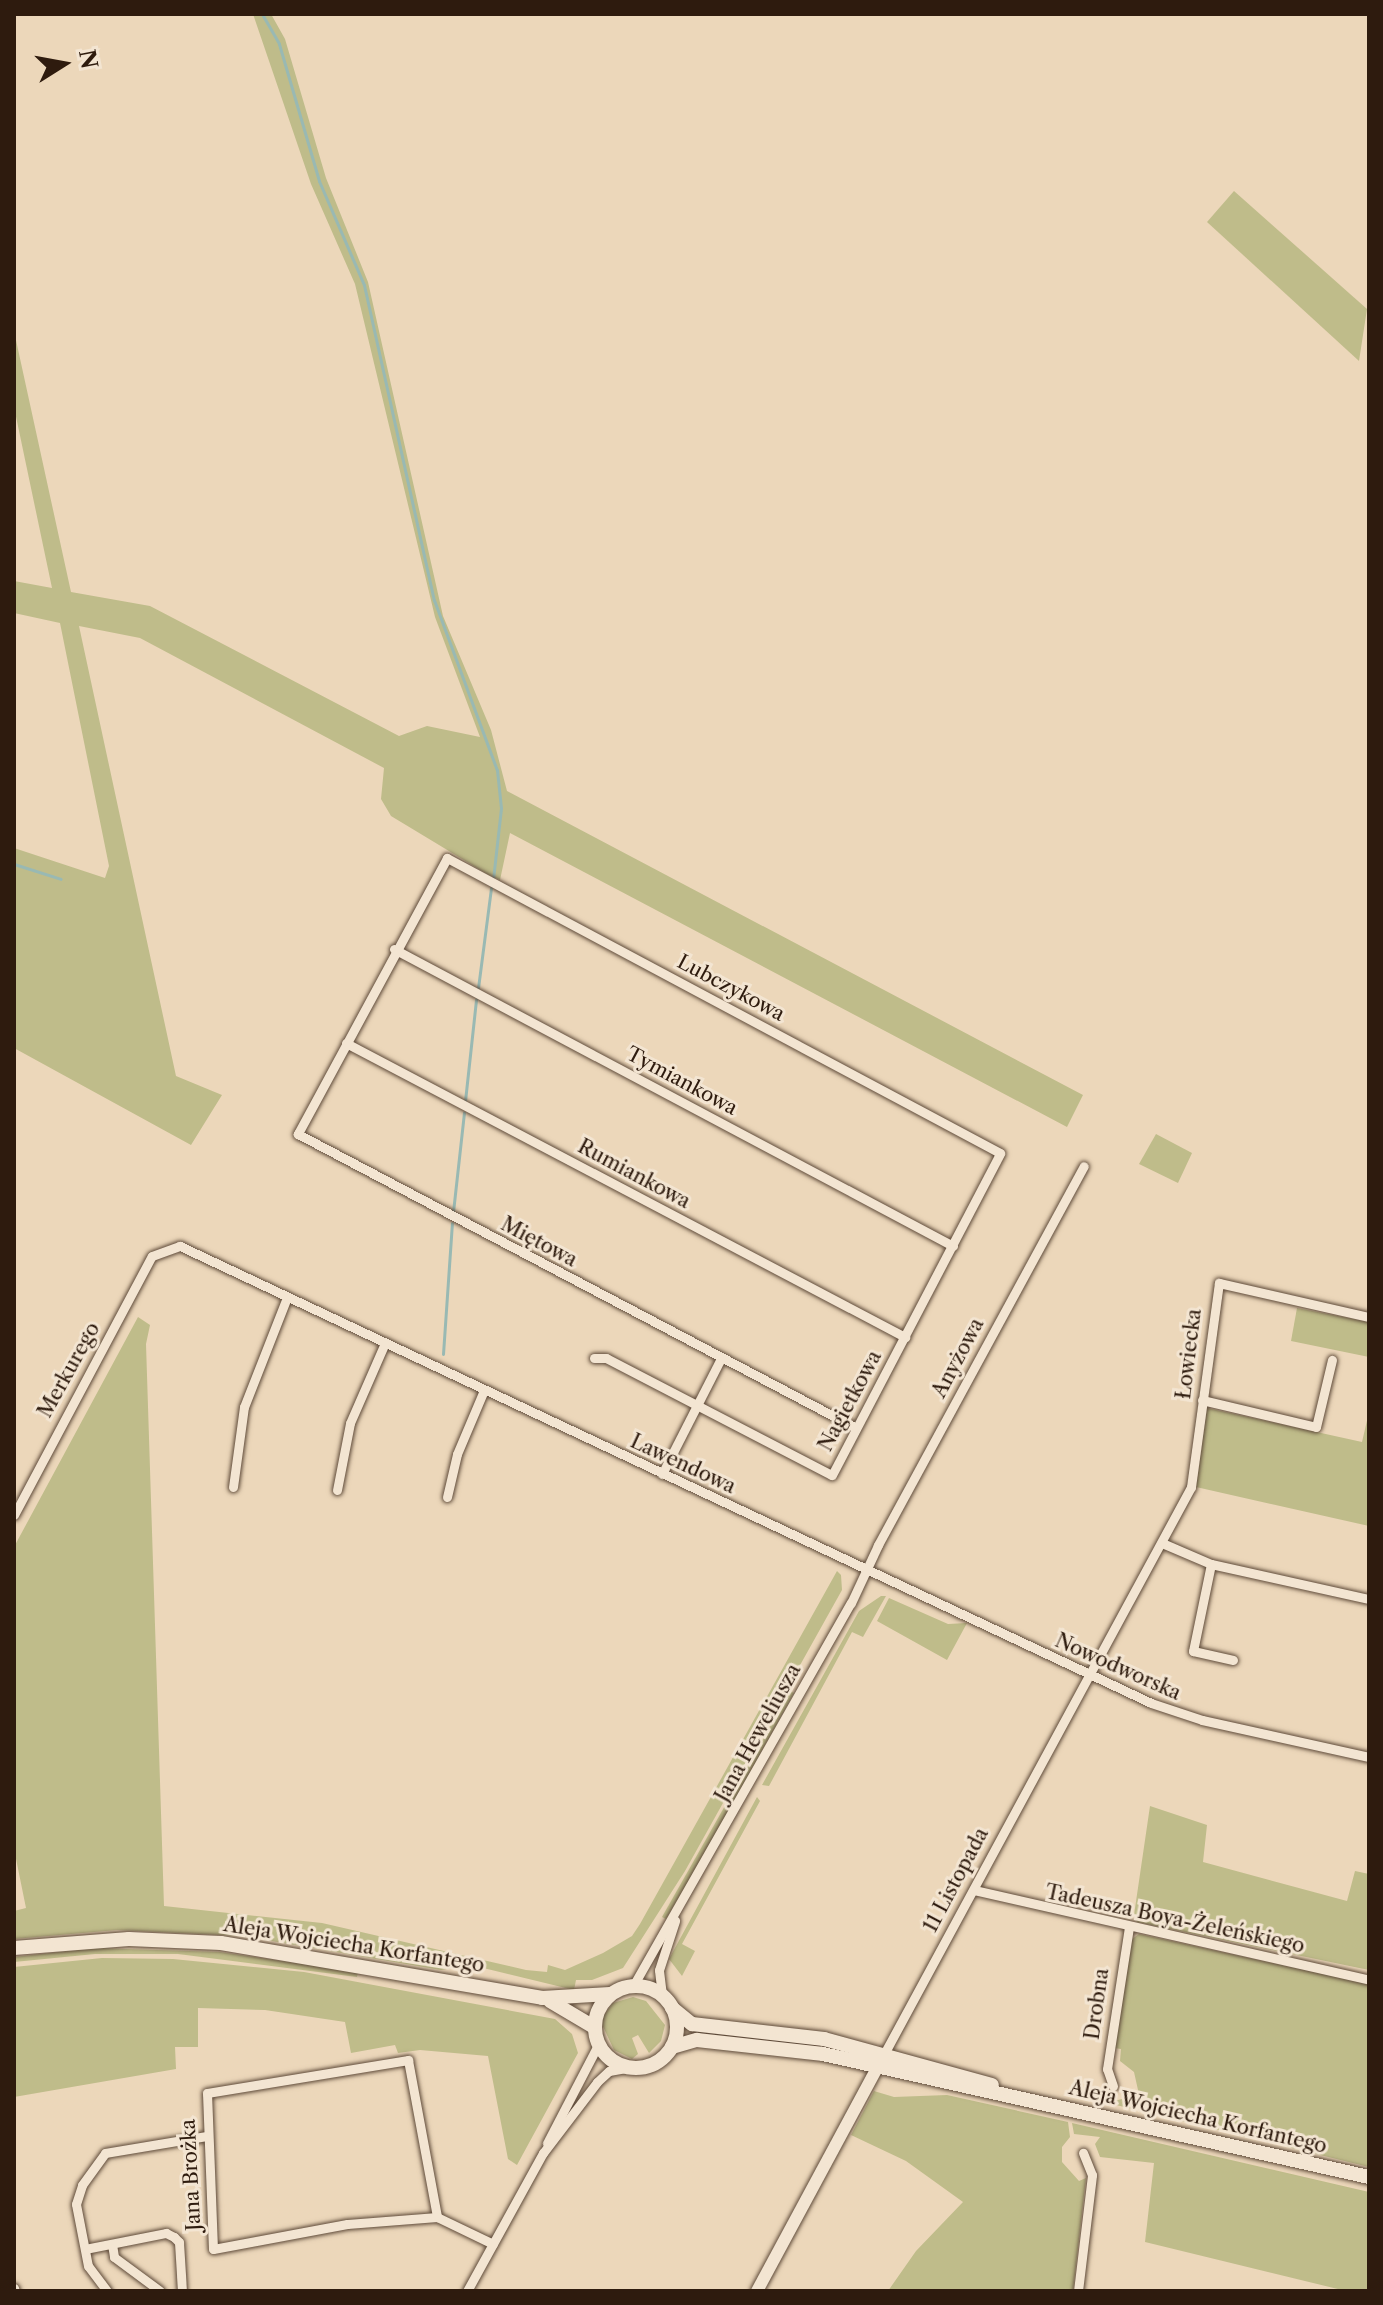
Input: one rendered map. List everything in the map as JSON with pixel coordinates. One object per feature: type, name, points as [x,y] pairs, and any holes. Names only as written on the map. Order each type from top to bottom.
[{"type":"main road","name":"Aleja Wojciecha Korfantego","points":[[14,1948],[129,1939],[221,1943],[542,1998],[610,1994]]},
{"type":"main road","points":[[633,1986],[662,1995],[672,2008],[677,2028],[672,2047],[655,2064],[626,2068],[598,2045],[594,2027],[599,2008],[610,1994],[633,1986]]},
{"type":"main road","name":"Aleja Wojciecha Korfantego","points":[[542,1998],[577,2013],[594,2027]]},
{"type":"main road","name":"Aleja Wojciecha Korfantego","points":[[672,2008],[692,2024],[799,2034],[881,2061],[1369,2177]]},
{"type":"main road","name":"Aleja Wojciecha Korfantego","points":[[672,2047],[697,2040],[881,2061]]},
{"type":"street","name":"Lubczykowa","points":[[346,1043],[394,949],[447,858],[969,1133],[1000,1153],[905,1337]]},
{"type":"street","name":"Tymiankowa","points":[[394,949],[953,1246]]},
{"type":"street","name":"Rumiankowa","points":[[346,1043],[905,1337]]},
{"type":"street","name":"Miętowa","points":[[346,1043],[298,1134],[720,1360],[856,1428]]},
{"type":"street","name":"Anyżowa","points":[[867,1569],[1084,1166]]},
{"type":"street","name":"Lawendowa","points":[[163,1248],[180,1246],[867,1569]]},
{"type":"street","name":"Merkurego","points":[[14,1515],[149,1261],[163,1248]]},
{"type":"street","name":"Łowiecka","points":[[1191,1487],[1219,1283],[1369,1317]]},
{"type":"street","points":[[233,1487],[244,1407],[287,1297]]},
{"type":"street","name":"Nagietkowa","points":[[594,1358],[606,1358],[827,1476],[905,1337]]},
{"type":"street","points":[[337,1490],[350,1423],[385,1343]]},
{"type":"street","points":[[662,1474],[720,1360]]},
{"type":"street","points":[[1202,1400],[1316,1427],[1332,1360]]},
{"type":"street","points":[[447,1497],[457,1454],[484,1390]]},
{"type":"street","name":"11 Listopada","points":[[757,2291],[1191,1487]]},
{"type":"street","points":[[1162,1543],[1211,1564],[1369,1599]]},
{"type":"street","points":[[1211,1564],[1193,1651],[1233,1660]]},
{"type":"street","name":"Nowodworska","points":[[867,1569],[1181,1714],[1369,1757]]},
{"type":"street","name":"Jana Heweliusza","points":[[633,1986],[678,1913],[867,1569]]},
{"type":"street","name":"Tadeusza Boya-Żeleńskiego","points":[[974,1890],[1369,1980]]},
{"type":"street","name":"Jana Heweliusza","points":[[662,1995],[659,1970],[678,1913]]},
{"type":"street","name":"Drobna","points":[[1113,2086],[1107,2069],[1129,1927]]},
{"type":"street","points":[[467,2291],[598,2045]]},
{"type":"street","name":"Jana Brożka","points":[[408,2060],[437,2217],[332,2227],[213,2249],[205,2100],[215,2090],[408,2060]]},
{"type":"street","points":[[543,2153],[603,2075],[626,2068]]},
{"type":"street","points":[[107,2291],[92,2277],[78,2194],[105,2153],[207,2136]]},
{"type":"street","points":[[1078,2291],[1092,2175],[1083,2153]]},
{"type":"street","points":[[437,2217],[493,2244]]},
{"type":"street","points":[[85,2249],[166,2233],[179,2242],[182,2291]]},
{"type":"street","points":[[112,2244],[114,2257],[160,2291]]},
{"type":"shaded area","points":[[253,14],[271,14],[285,39],[326,178],[368,282],[443,616],[491,730],[507,791],[1083,1095],[1067,1127],[510,833],[500,880],[487,874],[391,816],[381,799],[384,768],[140,638],[79,626],[176,1076],[222,1095],[191,1145],[14,1048],[14,848],[105,878],[109,866],[60,623],[14,613],[14,581],[52,588],[14,407],[14,331],[71,592],[150,606],[399,736],[427,726],[480,737],[435,617],[355,284],[311,184]]},
{"type":"shaded area","points":[[1234,191],[1367,309],[1359,361],[1207,222]]},
{"type":"shaded area","points":[[1156,1134],[1192,1153],[1178,1183],[1139,1164]]},
{"type":"shaded area","points":[[1297,1308],[1369,1322],[1369,1357],[1291,1341]]},
{"type":"shaded area","points":[[138,1317],[150,1325],[146,1344],[164,1906],[322,1923],[526,1970],[547,1972],[548,1965],[565,1970],[603,1953],[632,1936],[640,1924],[837,1571],[841,1575],[842,1590],[685,1871],[623,1968],[592,1980],[576,1980],[574,1990],[471,1965],[441,1970],[243,1936],[117,1930],[14,1939],[14,1911],[26,1908],[14,1849],[14,1547]]},
{"type":"shaded area","points":[[1207,1408],[1362,1442],[1369,1412],[1369,1526],[1196,1487]]},
{"type":"shaded area","points":[[881,1596],[886,1596],[863,1637],[852,1632],[769,1786],[762,1785],[859,1611]]},
{"type":"shaded area","points":[[889,1598],[948,1624],[967,1623],[947,1660],[877,1621]]},
{"type":"shaded area","points":[[790,1691],[794,1693],[709,1846],[666,1919],[662,1917]]},
{"type":"shaded area","points":[[757,1797],[760,1801],[682,1944],[695,1951],[682,1976],[669,1959]]},
{"type":"shaded area","points":[[1150,1806],[1207,1825],[1203,1862],[1347,1901],[1355,1871],[1369,1874],[1369,1970],[1137,1922],[1134,1915]]},
{"type":"shaded area","points":[[1139,1934],[1369,1984],[1369,2167],[1116,2105],[1114,2101],[1122,2099],[1130,2103],[1138,2090],[1134,2072],[1120,2061],[1121,2049],[1114,2048],[1128,1942]]},
{"type":"shaded area","points":[[95,1948],[220,1952],[358,1972],[357,1977],[178,1954],[95,1954],[14,1962],[14,1957]]},
{"type":"shaded area","points":[[102,1958],[173,1959],[304,1972],[555,2019],[572,2034],[578,2053],[517,2165],[508,2159],[488,2056],[420,2050],[398,2053],[395,2045],[351,2053],[345,2022],[265,2010],[198,2008],[198,2047],[175,2047],[176,2069],[14,2097],[14,1967]]},
{"type":"shaded area","points":[[633,1997],[646,2001],[665,2025],[661,2041],[649,2053],[638,2035],[632,2038],[638,2054],[632,2059],[614,2050],[600,2020],[613,2003]]},
{"type":"shaded area","points":[[874,2091],[894,2097],[947,2095],[1068,2122],[1070,2137],[1062,2147],[1062,2162],[1079,2181],[1086,2178],[1073,2291],[888,2291],[916,2251],[963,2202],[906,2161],[851,2135]]},
{"type":"shaded area","points":[[1072,2123],[1369,2192],[1369,2291],[1346,2291],[1145,2242],[1154,2163],[1100,2157],[1095,2144],[1100,2137],[1074,2134]]},
{"type":"waterway","points":[[262,14],[279,44],[319,181],[364,285],[434,600],[497,770],[501,808],[493,879]]},
{"type":"waterway","points":[[14,864],[61,879]]},
{"type":"waterway","points":[[478,988],[491,888]]},
{"type":"waterway","points":[[465,1101],[476,1000]]},
{"type":"waterway","points":[[453,1212],[464,1113]]},
{"type":"waterway","points":[[443,1354],[452,1223]]}]
